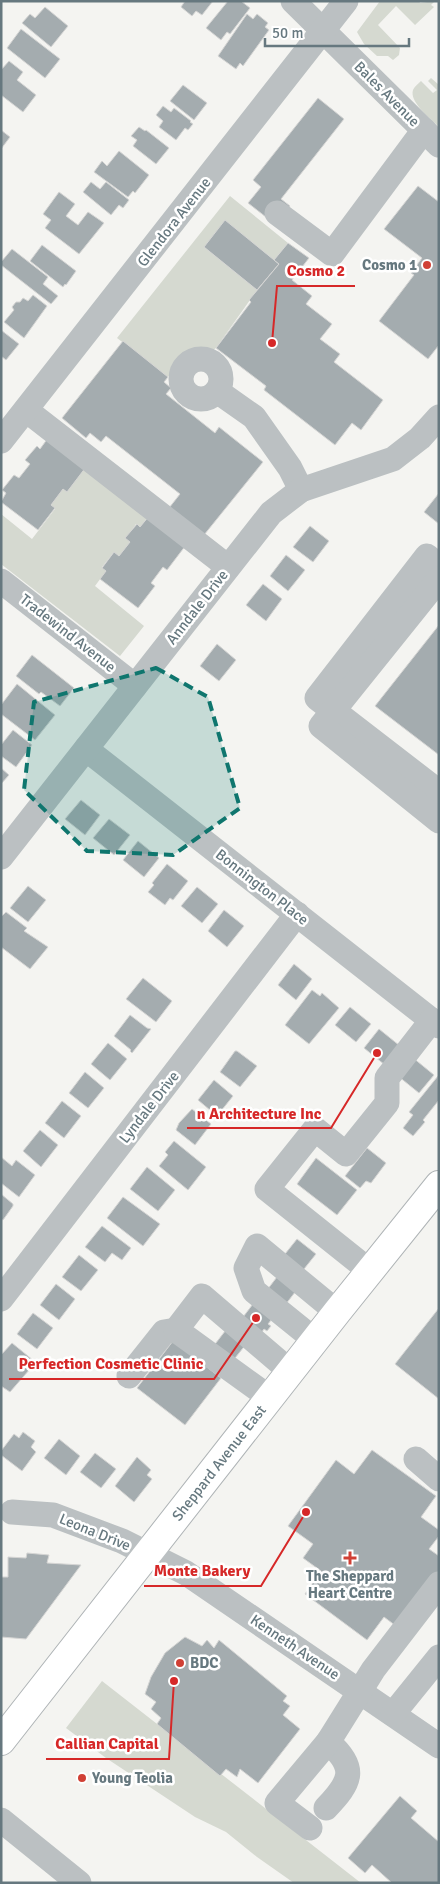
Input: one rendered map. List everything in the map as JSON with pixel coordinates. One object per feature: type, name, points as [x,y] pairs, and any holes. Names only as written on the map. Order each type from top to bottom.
[{"type":"main road","name":"Sheppard Avenue East","points":[[1,1741],[337,1312],[439,1185]]},
{"type":"street","name":"Bales Avenue","points":[[293,1],[431,137]]},
{"type":"street","name":"Glendora Avenue","points":[[1,442],[346,1]]},
{"type":"street","points":[[277,213],[332,254],[431,137]]},
{"type":"street","points":[[217,391],[254,417],[290,468],[301,490]]},
{"type":"street","points":[[26,410],[228,567]]},
{"type":"street","name":"Anndale Drive","points":[[1,857],[271,513],[301,490],[393,458],[420,438],[439,418]]},
{"type":"street","points":[[439,566],[427,556],[317,698],[439,792]]},
{"type":"street","points":[[439,579],[320,726],[439,821]]},
{"type":"street","name":"Tradewind Avenue","points":[[1,581],[135,686]]},
{"type":"street","name":"Bonnington Place","points":[[86,749],[436,1023]]},
{"type":"street","name":"Lyndale Drive","points":[[1,1299],[297,914]]},
{"type":"street","points":[[370,1272],[267,1189],[316,1129],[346,1154],[387,1103],[387,1078],[436,1023]]},
{"type":"street","points":[[316,1341],[254,1291],[246,1268],[257,1246],[337,1312]]},
{"type":"street","points":[[228,1318],[254,1291]]},
{"type":"street","points":[[129,1376],[164,1332],[176,1330],[202,1296],[291,1372]]},
{"type":"street","points":[[176,1330],[270,1398]]},
{"type":"street","points":[[416,1459],[439,1479]]},
{"type":"street","name":"Leona Drive","points":[[12,1512],[53,1515],[148,1553]]},
{"type":"street","name":"Kenneth Avenue","points":[[148,1553],[192,1577],[439,1746]]},
{"type":"street","points":[[310,1828],[277,1803],[328,1742],[374,1670],[439,1584]]},
{"type":"street","points":[[392,1714],[439,1657]]},
{"type":"street","points":[[326,1808],[336,1798],[348,1779],[347,1764],[341,1754],[328,1742]]},
{"type":"street","points":[[1,1820],[79,1883]]},
{"type":"highlighted area","points":[[156,668],[208,697],[240,808],[173,855],[87,851],[24,790],[34,702]]},
{"type":"shaded area","points":[[380,1],[419,1],[420,3],[435,1],[431,5],[434,7],[415,25],[396,6],[378,25],[400,48],[399,55],[393,60],[388,56],[377,56],[364,44],[357,32]]},
{"type":"shaded area","points":[[431,78],[439,85],[439,127],[417,105],[413,95],[414,89],[421,81],[433,93],[437,90],[428,81]]},
{"type":"shaded area","points":[[230,196],[288,243],[274,260],[225,221],[204,247],[257,290],[216,348],[212,351],[197,349],[191,351],[181,360],[168,377],[117,338]]},
{"type":"shaded area","points":[[86,467],[150,514],[140,527],[136,524],[126,538],[130,542],[119,556],[113,553],[102,567],[106,571],[95,586],[144,626],[120,656],[1,564],[1,514],[32,539],[55,509],[51,505],[63,489],[67,492]]},
{"type":"shaded area","points":[[102,1681],[361,1883],[294,1883],[226,1832],[195,1817],[106,1758],[66,1728]]},
{"type":"building","points":[[185,1],[213,1],[202,15],[196,11],[192,16],[181,7]]},
{"type":"building","points":[[228,1],[241,1],[250,8],[230,34],[227,32],[221,40],[206,28]]},
{"type":"building","points":[[45,7],[68,26],[51,47],[22,23],[30,14],[35,18]]},
{"type":"building","points":[[247,14],[253,19],[257,14],[268,23],[265,27],[269,30],[243,66],[240,63],[236,69],[218,56]]},
{"type":"building","points":[[21,29],[60,59],[45,78],[7,48]]},
{"type":"building","points":[[9,61],[23,72],[17,80],[36,95],[23,112],[1,95],[1,70]]},
{"type":"building","points":[[183,85],[207,103],[194,120],[170,101]]},
{"type":"building","points":[[318,98],[344,119],[281,199],[290,206],[271,221],[248,203],[261,187],[253,180]]},
{"type":"building","points":[[163,106],[171,112],[174,108],[193,124],[188,130],[185,128],[176,140],[159,127],[163,121],[156,115]]},
{"type":"building","points":[[139,127],[146,130],[169,148],[156,164],[133,146],[137,140],[131,136]]},
{"type":"building","points":[[1,130],[10,137],[1,149]]},
{"type":"building","points":[[119,151],[149,175],[135,193],[133,191],[128,197],[94,172],[102,161],[107,166]]},
{"type":"building","points":[[91,182],[100,189],[106,182],[129,200],[123,208],[119,205],[111,215],[83,192]]},
{"type":"building","name":"Cosmo 1","points":[[418,186],[439,202],[439,345],[428,359],[379,321],[414,275],[411,273],[422,258],[384,229]]},
{"type":"building","points":[[59,192],[75,204],[66,216],[78,225],[88,212],[104,223],[79,254],[45,228],[51,220],[43,214]]},
{"type":"building","points":[[225,220],[279,264],[257,290],[204,247]]},
{"type":"building","points":[[288,243],[309,258],[292,280],[312,296],[306,304],[332,324],[320,339],[340,354],[334,362],[383,400],[361,430],[352,423],[335,445],[264,390],[266,386],[216,348],[251,302],[249,300],[279,264],[274,260]]},
{"type":"building","points":[[42,245],[76,271],[63,287],[30,261]]},
{"type":"building","points":[[12,249],[48,277],[43,284],[58,296],[51,304],[1,265],[1,262]]},
{"type":"building","points":[[33,295],[47,306],[24,338],[4,322],[14,310],[12,307],[16,302],[20,302],[23,298],[28,301]]},
{"type":"building","points":[[1,330],[19,344],[6,360],[1,356]]},
{"type":"building","points":[[123,341],[168,377],[164,382],[171,388],[166,394],[215,433],[219,427],[263,462],[204,535],[169,508],[180,494],[106,436],[101,442],[90,433],[86,438],[62,418]]},
{"type":"building","points":[[48,438],[86,467],[67,492],[63,489],[51,505],[55,508],[38,530],[1,502],[6,493],[2,490],[14,475],[19,478],[30,464],[25,460],[37,446],[40,449]]},
{"type":"building","points":[[439,493],[439,524],[424,512]]},
{"type":"building","points":[[149,516],[186,545],[167,570],[163,567],[151,583],[155,586],[138,608],[100,579],[106,571],[102,568],[114,552],[119,556],[130,542],[125,538],[137,524],[140,527]]},
{"type":"building","points":[[310,526],[329,541],[313,562],[293,547]]},
{"type":"building","points":[[286,555],[305,570],[288,591],[270,576]]},
{"type":"building","points":[[263,584],[282,599],[266,621],[246,605]]},
{"type":"building","points":[[439,625],[439,755],[375,706]]},
{"type":"building","points":[[217,644],[236,660],[219,681],[200,666]]},
{"type":"building","points":[[32,655],[74,688],[60,706],[41,692],[39,694],[16,676]]},
{"type":"building","points":[[17,684],[55,715],[35,740],[1,714],[1,705]]},
{"type":"building","points":[[13,730],[32,745],[16,767],[1,756],[1,745]]},
{"type":"building","points":[[1,768],[9,775],[1,784]]},
{"type":"building","points":[[81,800],[100,815],[85,835],[65,819]]},
{"type":"building","points":[[109,819],[130,835],[114,855],[93,838]]},
{"type":"building","points":[[138,841],[159,858],[144,877],[123,860]]},
{"type":"building","points":[[167,864],[188,881],[173,900],[170,898],[165,905],[148,892],[154,885],[152,883]]},
{"type":"building","points":[[28,886],[46,900],[28,922],[10,908]]},
{"type":"building","points":[[197,887],[218,904],[202,923],[181,906]]},
{"type":"building","points":[[224,910],[244,926],[227,947],[208,931]]},
{"type":"building","points":[[6,912],[27,928],[24,931],[48,947],[30,969],[1,947],[1,917]]},
{"type":"building","points":[[294,964],[312,979],[296,1000],[278,985]]},
{"type":"building","points":[[143,978],[172,1001],[156,1022],[126,999]]},
{"type":"building","points":[[312,990],[320,996],[322,993],[339,1008],[309,1044],[285,1025]]},
{"type":"building","points":[[350,1007],[371,1024],[356,1042],[335,1025]]},
{"type":"building","points":[[130,1015],[151,1029],[132,1053],[114,1036]]},
{"type":"building","points":[[379,1029],[400,1046],[385,1065],[364,1048]]},
{"type":"building","points":[[108,1043],[127,1059],[110,1080],[91,1064]]},
{"type":"building","points":[[235,1051],[257,1066],[240,1087],[220,1072]]},
{"type":"building","points":[[412,1057],[434,1075],[419,1093],[398,1076]]},
{"type":"building","points":[[85,1072],[104,1088],[88,1108],[69,1093]]},
{"type":"building","points":[[438,1076],[439,1100],[423,1120],[425,1122],[413,1136],[403,1128],[413,1115],[409,1112]]},
{"type":"building","points":[[214,1080],[233,1096],[217,1116],[198,1100]]},
{"type":"building","points":[[62,1101],[81,1116],[64,1138],[45,1123]]},
{"type":"building","points":[[192,1109],[211,1124],[195,1145],[176,1130],[179,1123]]},
{"type":"building","points":[[40,1130],[58,1145],[41,1167],[23,1151]]},
{"type":"building","points":[[174,1141],[206,1167],[188,1190],[159,1166],[168,1155],[165,1152]]},
{"type":"building","points":[[367,1148],[386,1163],[371,1183],[366,1181],[360,1188],[345,1176]]},
{"type":"building","points":[[1,1157],[12,1166],[16,1160],[35,1175],[19,1197],[1,1183]]},
{"type":"building","points":[[316,1158],[357,1190],[337,1215],[297,1184]]},
{"type":"building","points":[[147,1167],[175,1190],[158,1211],[130,1189]]},
{"type":"building","points":[[1,1194],[13,1204],[3,1220],[1,1219]]},
{"type":"building","points":[[123,1197],[160,1224],[143,1246],[107,1218]]},
{"type":"building","points":[[102,1226],[131,1248],[122,1260],[112,1253],[105,1262],[85,1247]]},
{"type":"building","points":[[297,1239],[316,1254],[300,1274],[281,1259]]},
{"type":"building","points":[[79,1255],[98,1270],[81,1291],[62,1277]]},
{"type":"building","points":[[280,1273],[299,1287],[282,1309],[264,1294]]},
{"type":"building","points":[[56,1284],[75,1299],[59,1320],[40,1305]]},
{"type":"building","points":[[256,1300],[275,1315],[268,1324],[271,1326],[267,1331],[264,1329],[259,1336],[240,1321]]},
{"type":"building","points":[[439,1308],[439,1399],[395,1364]]},
{"type":"building","points":[[33,1313],[53,1328],[37,1349],[17,1334]]},
{"type":"building","points":[[229,1326],[247,1343],[231,1363],[212,1348]]},
{"type":"building","points":[[173,1341],[221,1378],[185,1425],[137,1388]]},
{"type":"building","points":[[12,1343],[34,1361],[28,1368],[30,1369],[10,1392],[1,1386],[1,1355]]},
{"type":"building","points":[[23,1432],[35,1441],[31,1447],[36,1452],[22,1471],[1,1455],[1,1451],[14,1434],[19,1438]]},
{"type":"building","points":[[59,1439],[80,1456],[66,1475],[44,1458]]},
{"type":"building","points":[[372,1450],[436,1496],[421,1517],[439,1530],[439,1536],[429,1549],[439,1556],[439,1575],[400,1629],[384,1617],[367,1640],[305,1594],[321,1571],[303,1558],[313,1544],[288,1526],[336,1460],[354,1474]]},
{"type":"building","points":[[95,1453],[116,1469],[101,1488],[80,1472]]},
{"type":"building","points":[[137,1457],[151,1470],[147,1475],[152,1479],[134,1502],[115,1486]]},
{"type":"building","points":[[27,1553],[49,1555],[47,1563],[81,1565],[26,1639],[1,1637],[1,1577],[8,1577],[8,1557],[26,1558]]},
{"type":"building","points":[[185,1637],[202,1646],[207,1640],[214,1648],[219,1640],[287,1696],[283,1701],[290,1706],[283,1715],[300,1729],[258,1783],[240,1769],[237,1777],[226,1769],[220,1776],[157,1724],[161,1718],[151,1709],[156,1702],[145,1694],[151,1677],[165,1653]]},
{"type":"building","points":[[400,1796],[417,1811],[411,1818],[439,1842],[439,1883],[392,1883],[372,1865],[365,1873],[348,1858]]},
{"type":"place","name":"Cosmo 1","points":[[427,265]]},
{"type":"place","name":"Cosmo 2","points":[[272,343]]},
{"type":"place","name":"n Architecture Inc","points":[[377,1053]]},
{"type":"place","name":"Perfection Cosmetic Clinic","points":[[256,1318]]},
{"type":"place","name":"Monte Bakery","points":[[306,1512]]},
{"type":"place","name":"The Sheppard Heart Centre","points":[[350,1558]]},
{"type":"place","name":"BDC","points":[[180,1663]]},
{"type":"place","name":"Callian Capital","points":[[174,1681]]},
{"type":"place","name":"Young Teolia","points":[[82,1778]]}]
